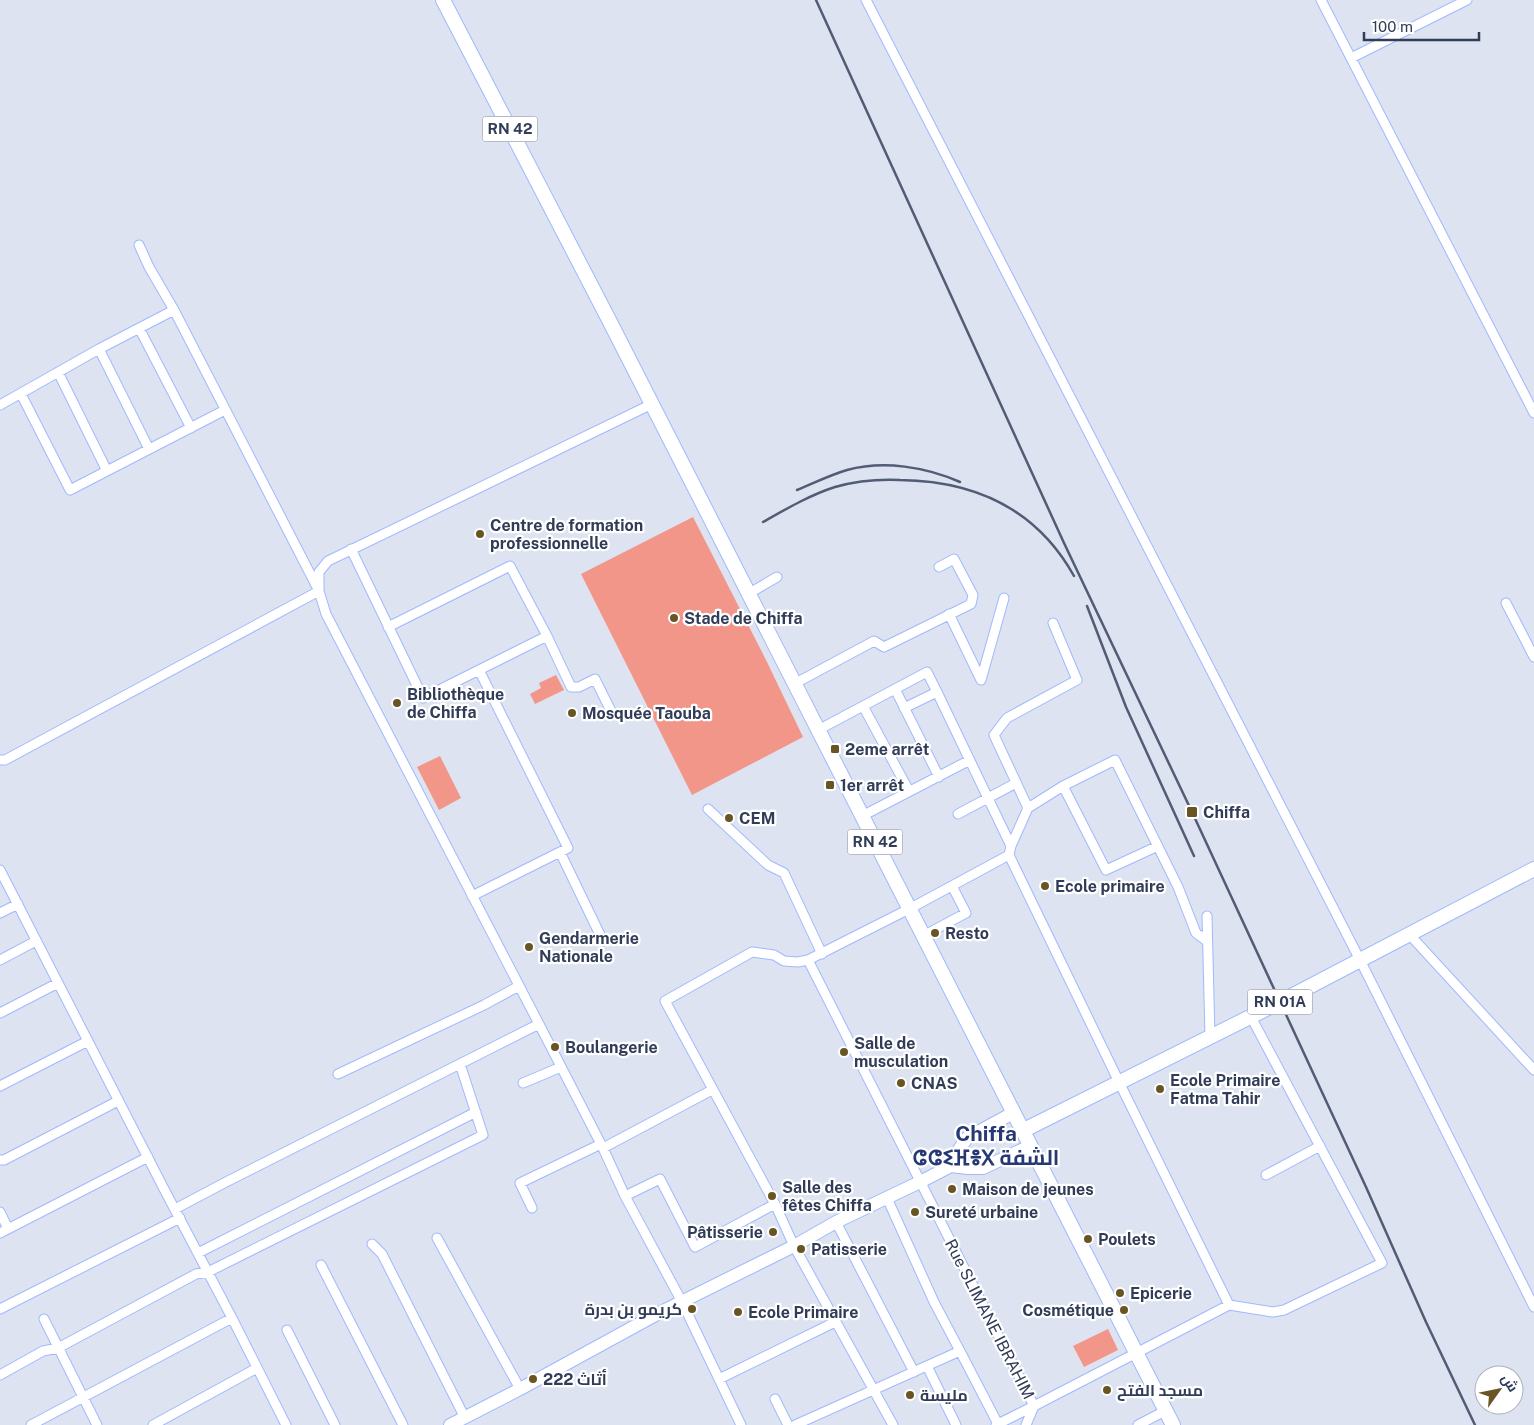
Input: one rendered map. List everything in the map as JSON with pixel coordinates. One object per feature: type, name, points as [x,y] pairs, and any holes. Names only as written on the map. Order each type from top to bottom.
[{"type":"main road","name":"RN 42","points":[[443,0],[652,404],[1173,1425]]},
{"type":"main road","name":"RN 01A","points":[[1022,1131],[1210,1038],[1534,869]]},
{"type":"main road","points":[[951,1166],[967,1138],[1013,1113]]},
{"type":"main road","points":[[450,1425],[682,1302],[794,1246],[836,1222],[951,1166],[982,1168],[1030,1146]]},
{"type":"street","points":[[866,0],[1360,960],[1534,1307]]},
{"type":"street","points":[[1321,0],[1534,413]]},
{"type":"street","points":[[1351,58],[1467,0]]},
{"type":"street","points":[[139,245],[319,591],[326,614],[540,1024],[602,1146],[625,1196],[682,1302],[741,1425]]},
{"type":"street","points":[[0,405],[98,349],[174,310]]},
{"type":"street","points":[[139,328],[191,428]]},
{"type":"street","points":[[98,349],[149,449]]},
{"type":"street","points":[[58,372],[107,471]]},
{"type":"street","points":[[21,394],[70,490],[225,410]]},
{"type":"street","points":[[319,591],[318,572],[328,561],[652,404]]},
{"type":"street","points":[[351,549],[423,698],[547,636]]},
{"type":"street","points":[[794,684],[874,642],[884,647],[971,604],[974,595],[954,559],[939,567]]},
{"type":"street","points":[[388,627],[510,566],[547,636],[571,688],[579,687],[595,678],[611,711]]},
{"type":"street","points":[[748,594],[778,577]]},
{"type":"street","points":[[0,760],[5,760],[319,591]]},
{"type":"street","points":[[950,614],[981,680],[1004,598]]},
{"type":"street","points":[[1506,603],[1534,657]]},
{"type":"street","points":[[1028,808],[994,735],[1007,718],[1077,680],[1053,623]]},
{"type":"street","points":[[472,896],[568,848],[479,670]]},
{"type":"street","points":[[818,730],[927,672],[988,798],[1010,850],[1118,1082],[1229,1305],[1273,1312],[1284,1310],[1382,1263],[1251,1017]]},
{"type":"street","points":[[895,689],[939,777]]},
{"type":"street","points":[[904,708],[937,692]]},
{"type":"street","points":[[863,706],[909,791]]},
{"type":"street","points":[[862,816],[970,760]]},
{"type":"street","points":[[892,1425],[794,1246],[775,1204],[665,1001],[752,952],[774,955],[784,961],[798,962],[808,960],[952,886],[1010,850],[1028,808],[1063,786],[1115,760],[1178,887],[1196,933],[1207,941]]},
{"type":"street","points":[[958,814],[1016,783]]},
{"type":"street","points":[[1063,786],[1106,870],[1158,846]]},
{"type":"street","points":[[708,809],[768,865],[784,873],[822,954]]},
{"type":"street","points":[[560,852],[603,941]]},
{"type":"street","points":[[0,870],[286,1425]]},
{"type":"street","points":[[923,936],[966,913],[952,886]]},
{"type":"street","points":[[0,913],[18,904]]},
{"type":"street","points":[[1207,916],[1210,1038]]},
{"type":"street","points":[[1409,934],[1534,1070]]},
{"type":"street","points":[[0,960],[36,940]]},
{"type":"street","name":"Rue SLIMANE IBRAHIM","points":[[808,960],[1034,1406],[1229,1305]]},
{"type":"street","points":[[0,1013],[58,984]]},
{"type":"street","points":[[338,1074],[519,986]]},
{"type":"street","points":[[175,1209],[540,1024]]},
{"type":"street","points":[[0,1086],[88,1041]]},
{"type":"street","points":[[0,1375],[43,1351],[58,1348],[196,1274],[208,1272],[483,1136],[460,1064]]},
{"type":"street","points":[[523,1083],[561,1067]]},
{"type":"street","points":[[532,1208],[520,1183],[602,1146],[712,1090]]},
{"type":"street","points":[[0,1160],[4,1160],[118,1101]]},
{"type":"street","points":[[198,1253],[476,1112]]},
{"type":"street","points":[[1266,1175],[1320,1146]]},
{"type":"street","points":[[0,1212],[4,1231],[148,1157]]},
{"type":"street","points":[[625,1196],[660,1179],[695,1247],[775,1204]]},
{"type":"street","points":[[887,1198],[934,1302],[997,1424],[1034,1406]]},
{"type":"street","points":[[0,1309],[180,1218]]},
{"type":"street","points":[[836,1222],[914,1372]]},
{"type":"street","points":[[438,1238],[520,1389]]},
{"type":"street","points":[[372,1244],[382,1254],[465,1418]]},
{"type":"street","points":[[321,1265],[403,1425]]},
{"type":"street","points":[[32,1425],[232,1318]]},
{"type":"street","points":[[44,1320],[97,1425]]},
{"type":"street","points":[[719,1379],[835,1322]]},
{"type":"street","points":[[287,1330],[335,1425]]},
{"type":"street","points":[[795,1425],[960,1351]]},
{"type":"street","points":[[927,1366],[956,1425]]},
{"type":"street","points":[[153,1425],[258,1368]]},
{"type":"street","points":[[775,1399],[788,1425]]},
{"type":"street","points":[[1026,1425],[1034,1406]]},
{"type":"street","points":[[1138,1425],[1165,1410]]},
{"type":"shaded area","name":"Stade de Chiffa","points":[[693,517],[803,737],[692,795],[581,574]]},
{"type":"shaded area","points":[[556,675],[564,690],[535,704],[530,694],[541,688],[539,683]]},
{"type":"shaded area","points":[[440,756],[461,798],[439,810],[417,767]]},
{"type":"shaded area","points":[[1108,1329],[1118,1350],[1084,1367],[1073,1346]]},
{"type":"railway","points":[[816,0],[1064,543],[1192,812],[1475,1425]]},
{"type":"railway","points":[[797,490],[847,470],[890,465],[933,472],[960,482]]},
{"type":"railway","points":[[763,522],[816,494],[851,483],[892,480],[953,486],[978,493],[1001,503],[1022,516],[1041,532],[1059,552],[1074,576]]},
{"type":"railway","points":[[1087,606],[1126,707],[1194,856]]},
{"type":"place","name":"Centre de formation professionnelle","points":[[480,534]]},
{"type":"place","name":"Stade de Chiffa","points":[[674,618]]},
{"type":"place","name":"Bibliothèque de Chiffa","points":[[397,703]]},
{"type":"place","name":"Mosquée Taouba","points":[[572,713]]},
{"type":"place","name":"2eme arrêt","points":[[835,749]]},
{"type":"place","name":"1er arrêt","points":[[830,785]]},
{"type":"place","name":"Chiffa","points":[[1192,812]]},
{"type":"place","name":"CEM","points":[[729,818]]},
{"type":"place","name":"Ecole primaire","points":[[1045,886]]},
{"type":"place","name":"Resto","points":[[935,933]]},
{"type":"place","name":"Gendarmerie Nationale","points":[[529,947]]},
{"type":"place","name":"Boulangerie","points":[[555,1047]]},
{"type":"place","name":"Salle de musculation","points":[[844,1052]]},
{"type":"place","name":"CNAS","points":[[901,1083]]},
{"type":"place","name":"Ecole Primaire Fatma Tahir","points":[[1160,1089]]},
{"type":"place","name":"Maison de jeunes","points":[[952,1189]]},
{"type":"place","name":"Salle des fêtes Chiffa","points":[[772,1196]]},
{"type":"place","name":"Sureté urbaine","points":[[915,1212]]},
{"type":"place","name":"Pâtisserie","points":[[773,1232]]},
{"type":"place","name":"Poulets","points":[[1088,1239]]},
{"type":"place","name":"Patisserie","points":[[801,1249]]},
{"type":"place","name":"Epicerie","points":[[1120,1293]]},
{"type":"place","name":"كريمو بن بدرة","points":[[692,1309]]},
{"type":"place","name":"Cosmétique","points":[[1124,1310]]},
{"type":"place","name":"Ecole Primaire","points":[[738,1312]]},
{"type":"place","name":"أثاث 222","points":[[533,1379]]},
{"type":"place","name":"مسجد الفتح","points":[[1107,1390]]},
{"type":"place","name":"مليسة","points":[[910,1395]]},
{"type":"district","name":"Chiffa ⵛⵛⵉⴼⴻⵝ الشفة","points":[[986,1146]]}]
